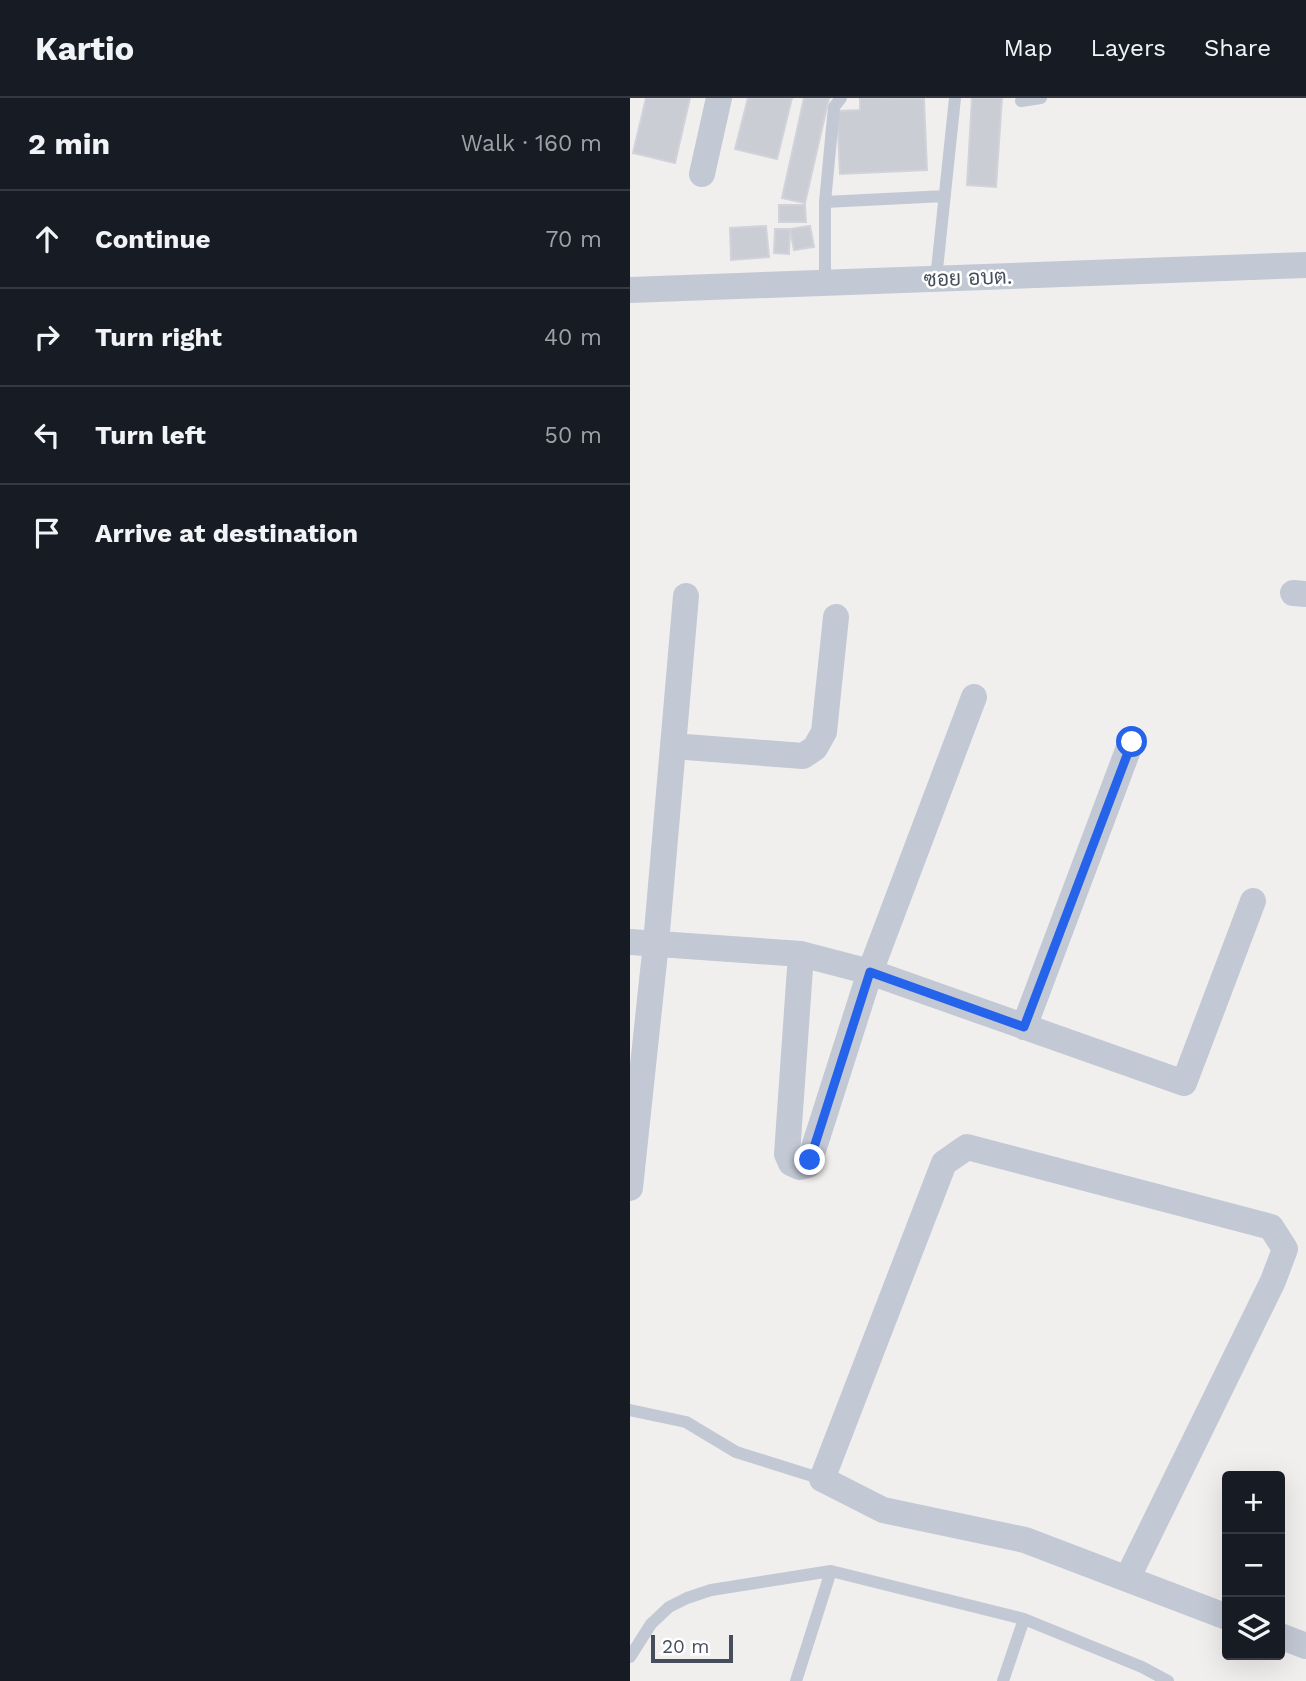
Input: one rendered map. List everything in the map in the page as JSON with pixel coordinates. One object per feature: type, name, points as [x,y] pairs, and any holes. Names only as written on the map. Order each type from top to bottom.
[{"type":"street","points":[[702,174],[719,98]]},
{"type":"street","name":"ซอย อบต.","points":[[630,290],[1306,265]]},
{"type":"street","points":[[630,1188],[643,942],[673,746],[686,596]]},
{"type":"street","points":[[673,746],[803,756],[815,748],[824,732],[836,617]]},
{"type":"street","points":[[801,954],[787,1154],[791,1163],[804,1167],[810,1160],[870,972],[974,697]]},
{"type":"street","points":[[1024,1027],[1132,742]]},
{"type":"street","points":[[643,942],[801,954],[870,972],[1184,1083],[1253,901]]},
{"type":"street","points":[[1127,1579],[1273,1281],[1285,1249],[1270,1227],[967,1147],[944,1163],[822,1479],[883,1510],[1025,1540],[1127,1579],[1222,1615]]},
{"type":"street","points":[[1285,1638],[1306,1646]]},
{"type":"lane","points":[[825,284],[825,202],[834,107],[841,98]]},
{"type":"lane","points":[[936,280],[955,98]]},
{"type":"lane","points":[[1021,102],[1041,98]]},
{"type":"lane","points":[[825,202],[945,196]]},
{"type":"lane","points":[[630,1410],[686,1422],[736,1451],[822,1479]]},
{"type":"lane","points":[[796,1681],[831,1572]]},
{"type":"lane","points":[[630,1657],[651,1624],[669,1607],[687,1598],[710,1590],[831,1572],[1024,1619],[1142,1667],[1168,1681]]},
{"type":"lane","points":[[1003,1681],[1024,1619]]},
{"type":"building","points":[[646,98],[690,98],[675,163],[633,153]]},
{"type":"building","points":[[748,98],[792,98],[777,159],[735,149]]},
{"type":"building","points":[[804,98],[829,98],[805,203],[782,198]]},
{"type":"building","points":[[860,98],[924,99],[927,170],[840,174],[837,111],[860,110]]},
{"type":"building","points":[[972,98],[1002,98],[996,187],[967,185]]},
{"type":"building","points":[[779,205],[805,205],[806,222],[779,222]]},
{"type":"building","points":[[766,226],[769,257],[731,260],[730,228]]},
{"type":"building","points":[[810,226],[814,247],[794,250],[790,229]]},
{"type":"building","points":[[775,229],[790,229],[789,254],[774,253]]},
{"type":"route","points":[[810,1160],[870,972],[1024,1027],[1132,742]]}]
